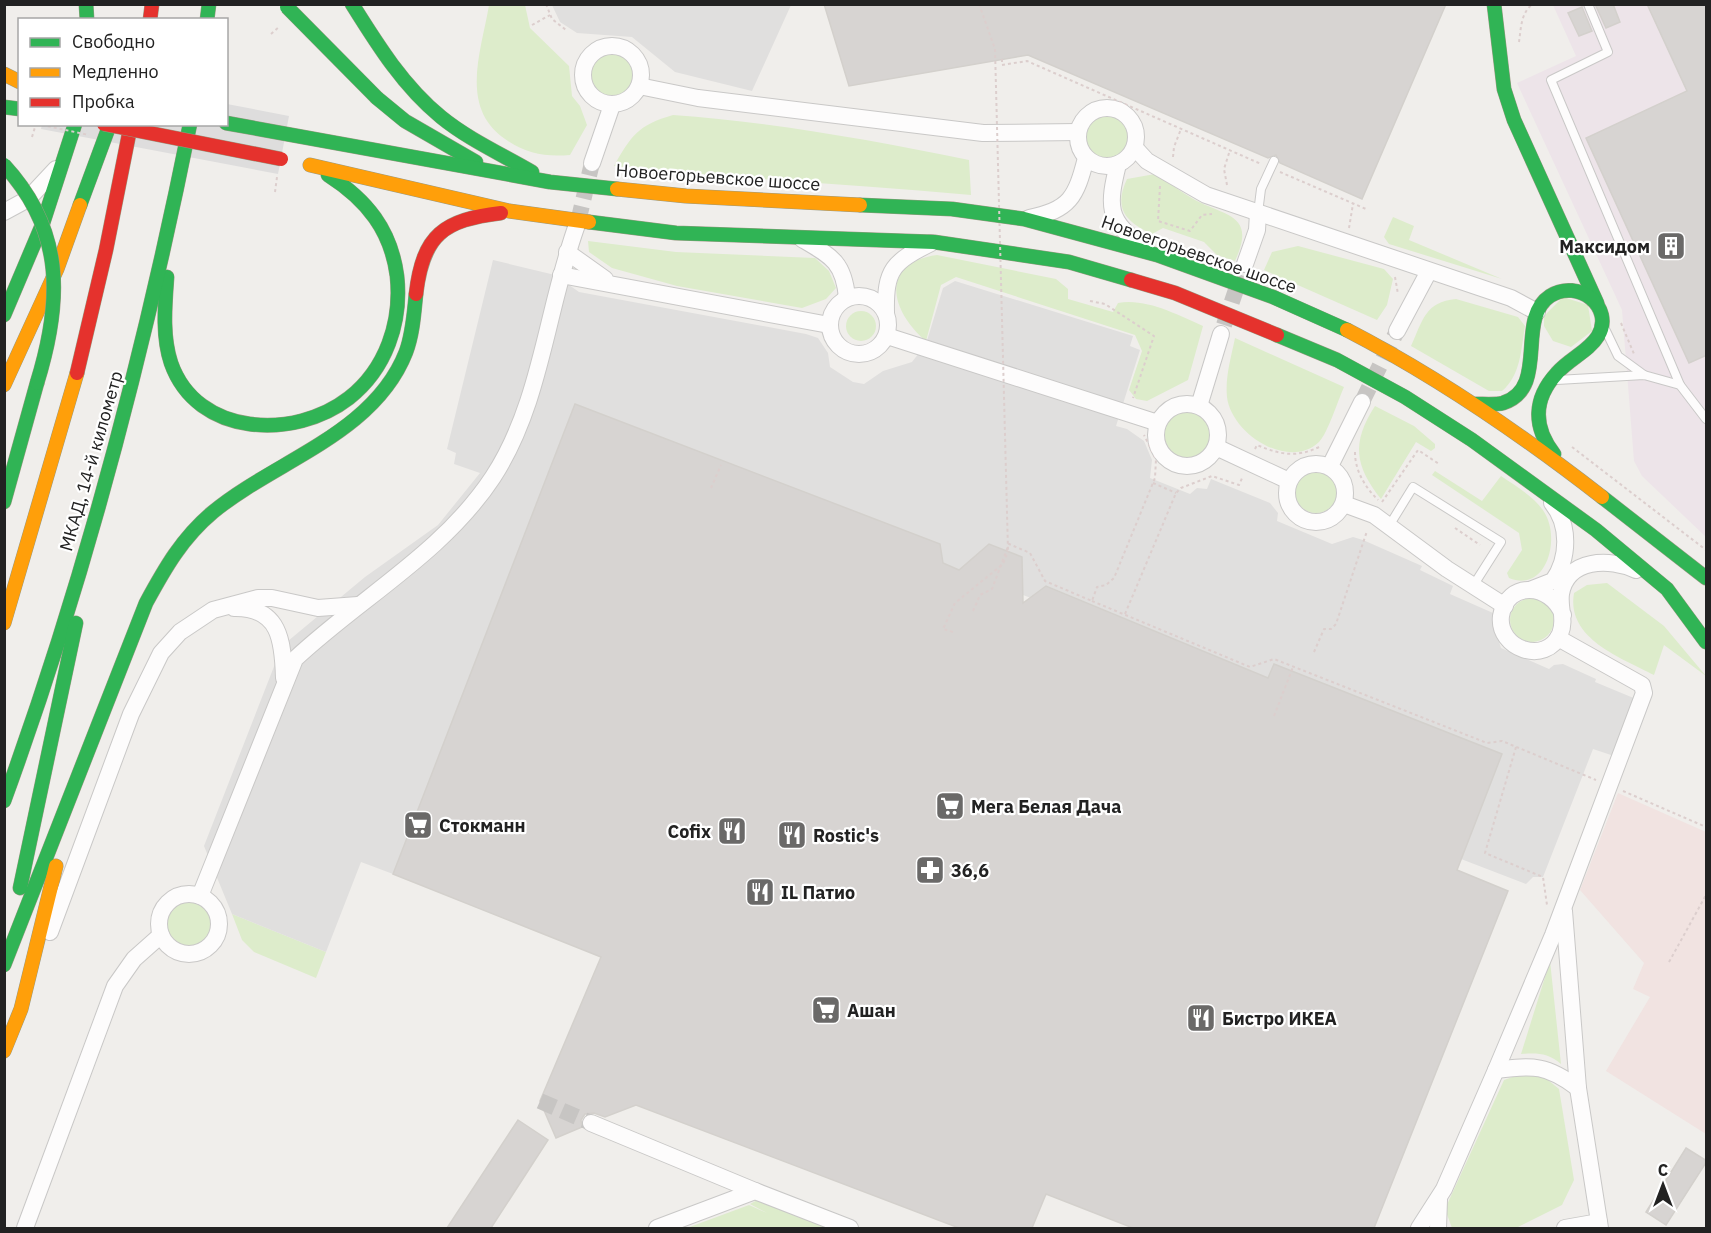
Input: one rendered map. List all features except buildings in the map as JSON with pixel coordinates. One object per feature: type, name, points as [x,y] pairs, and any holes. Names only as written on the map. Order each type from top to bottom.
[{"type":"main road","points":[[285,4],[376,98],[405,121],[491,171]]},
{"type":"main road","points":[[352,4],[393,65],[440,116],[467,135],[550,182]]},
{"type":"main road","points":[[1494,4],[1504,89],[1511,110],[1600,314],[1599,333],[1592,344],[1581,351],[1550,381],[1542,391],[1537,405],[1536,420],[1545,445],[1571,471]]},
{"type":"main road","points":[[4,74],[18,81]]},
{"type":"main road","name":"Новоегорьевское шоссе","points":[[228,123],[550,182],[686,196],[952,209],[1024,219],[1157,255],[1274,297],[1348,331],[1422,371],[1476,404],[1571,471],[1707,576]]},
{"type":"main road","points":[[4,315],[43,224],[74,126]]},
{"type":"main road","points":[[4,385],[57,268],[109,126]]},
{"type":"main road","points":[[113,126],[509,211],[676,233],[934,242],[1069,262],[1175,293],[1336,360],[1405,397],[1538,486],[1707,619]]},
{"type":"main road","name":"МКАД, 14-й километр","points":[[4,623],[83,348],[118,202],[131,126]]},
{"type":"main road","name":"МКАД, 14-й километр","points":[[4,801],[69,607],[138,363],[173,214],[190,126]]},
{"type":"main road","points":[[173,214],[165,311],[169,348],[176,374],[193,399],[218,418],[247,426],[281,426],[311,420],[339,407],[364,386],[380,363],[393,334],[400,303],[390,243],[378,218],[366,202],[348,187],[292,164]]},
{"type":"main road","points":[[4,165],[26,190],[38,211],[47,236],[55,288],[49,343],[4,502]]},
{"type":"main road","points":[[4,965],[146,603],[166,566],[186,538],[206,518],[234,496],[354,420],[378,398],[398,370],[411,336],[421,266],[427,247],[440,232],[458,221],[509,211]]},
{"type":"main road","points":[[1554,292],[1565,272],[1568,241]]},
{"type":"main road","points":[[1476,404],[1500,405],[1519,393],[1530,365],[1537,316],[1546,297],[1566,288],[1580,290],[1591,297],[1600,314]]},
{"type":"main road","points":[[1537,316],[1539,333],[1546,344]]},
{"type":"main road","points":[[1562,352],[1581,351]]},
{"type":"main road","points":[[4,952],[29,852],[108,468]]},
{"type":"main road","points":[[1661,584],[1707,642]]},
{"type":"main road","points":[[4,1051],[21,1009],[56,866],[102,714]]},
{"type":"street","points":[[615,45],[626,48],[640,64],[639,86],[633,96],[624,102],[612,105],[595,99],[584,85],[582,72],[585,61],[593,52],[603,46],[615,45]]},
{"type":"street","points":[[639,86],[698,98],[983,133],[1078,132]]},
{"type":"street","points":[[592,163],[612,105]]},
{"type":"street","points":[[1106,107],[1119,110],[1134,125],[1137,137],[1135,148],[1128,158],[1118,165],[1107,167],[1095,164],[1086,158],[1080,149],[1078,132],[1086,116],[1095,110],[1106,107]]},
{"type":"street","points":[[1135,148],[1147,161],[1190,186],[1258,213],[1511,298],[1537,316]]},
{"type":"street","points":[[4,212],[28,199],[66,157]]},
{"type":"street","points":[[1024,219],[1052,213],[1073,198],[1086,158]]},
{"type":"street","points":[[1118,165],[1110,198],[1112,214],[1125,235],[1157,255]]},
{"type":"street","points":[[1245,264],[1257,230],[1258,213]]},
{"type":"street","points":[[200,896],[295,659],[359,604],[418,559],[471,506],[493,477],[522,417],[567,252],[578,222]]},
{"type":"street","points":[[801,239],[838,264],[846,280],[847,298]]},
{"type":"street","points":[[886,313],[879,303],[870,297],[847,298],[837,305],[829,325],[836,343],[851,354],[872,352],[886,336],[889,324],[886,313],[888,276],[896,264],[934,242]]},
{"type":"street","points":[[567,252],[596,275],[613,283]]},
{"type":"street","points":[[1398,331],[1429,271]]},
{"type":"street","points":[[561,275],[829,325]]},
{"type":"street","points":[[1199,406],[1221,334]]},
{"type":"street","points":[[886,336],[1158,423]]},
{"type":"street","points":[[1330,466],[1362,402]]},
{"type":"street","points":[[1187,404],[1199,406],[1209,413],[1216,423],[1218,435],[1216,447],[1209,457],[1198,464],[1186,466],[1174,463],[1164,456],[1158,446],[1156,434],[1158,423],[1165,413],[1175,406],[1187,404]]},
{"type":"street","points":[[1216,447],[1289,481]]},
{"type":"street","points":[[1318,463],[1330,466],[1344,482],[1344,504],[1330,519],[1309,521],[1292,510],[1288,501],[1289,481],[1296,471],[1306,465],[1318,463]]},
{"type":"street","points":[[1538,486],[1563,518],[1565,545],[1558,574],[1552,581],[1511,597],[1505,606],[1501,617],[1502,628],[1507,638],[1515,646],[1535,652],[1552,645],[1558,638],[1563,627],[1561,598],[1565,582],[1578,568],[1591,563],[1618,563],[1661,584]]},
{"type":"street","points":[[1344,504],[1378,509],[1389,526],[1505,606]]},
{"type":"street","points":[[1530,590],[1551,596],[1559,604],[1563,615]]},
{"type":"street","points":[[21,1009],[131,714],[147,677],[161,653],[180,632],[201,616],[258,598],[272,598],[318,608],[359,604]]},
{"type":"street","points":[[221,608],[257,610],[276,627],[283,654],[284,687]]},
{"type":"street","points":[[1419,1228],[1440,1196],[1496,1070],[1564,905],[1644,693],[1642,685],[1558,638]]},
{"type":"street","points":[[177,896],[200,896],[208,901],[218,916],[217,934],[213,942],[195,953],[175,950],[161,935],[159,924],[161,912],[177,896]]},
{"type":"street","points":[[1564,905],[1578,1088],[1600,1225],[1565,1228]]},
{"type":"street","points":[[25,1228],[115,986],[134,959],[161,935]]},
{"type":"street","points":[[1496,1070],[1523,1066],[1541,1067],[1557,1072],[1578,1088]]},
{"type":"street","points":[[591,1123],[850,1228]]},
{"type":"street","points":[[657,1228],[755,1191]]},
{"type":"street","points":[[1438,1228],[1440,1196]]},
{"type":"lane","points":[[1588,4],[1608,52],[1551,80],[1680,385],[1707,419]]},
{"type":"lane","points":[[1258,213],[1261,189],[1273,164]]},
{"type":"lane","points":[[1600,314],[1618,356],[1644,375]]},
{"type":"lane","points":[[1550,381],[1644,375],[1680,385]]},
{"type":"lane","points":[[1389,526],[1413,487],[1501,542],[1473,586]]},
{"type":"path","points":[[546,4],[550,15],[566,30]]},
{"type":"path","points":[[953,632],[943,629],[955,603],[1003,564],[1008,551],[994,49],[979,4]]},
{"type":"path","points":[[532,25],[550,15]]},
{"type":"path","points":[[272,34],[283,23]]},
{"type":"path","points":[[1002,59],[1002,64],[1027,61],[1273,164],[1366,209]]},
{"type":"path","points":[[32,136],[35,126]]},
{"type":"path","points":[[275,192],[292,164]]},
{"type":"path","points":[[1090,301],[1105,304],[1154,336],[1131,404],[1122,401],[1119,410]]},
{"type":"path","points":[[1092,601],[1097,587],[1106,585],[1114,578],[1153,483],[1156,469],[1154,452],[1149,441],[1136,430]]},
{"type":"path","points":[[1344,440],[1355,446],[1355,465],[1378,509]]},
{"type":"path","points":[[1564,442],[1707,550]]},
{"type":"path","points":[[1125,615],[1176,493],[1181,488],[1212,476],[1239,485],[1257,445],[1284,455],[1307,453],[1326,443]]},
{"type":"path","points":[[1314,652],[1324,629],[1331,629],[1336,624],[1378,509],[1418,450],[1439,464]]},
{"type":"path","points":[[711,488],[721,465]]},
{"type":"path","points":[[1153,483],[1176,493]]},
{"type":"path","points":[[973,611],[980,595],[992,589],[1009,544],[1030,553],[1045,581],[1250,667],[1274,659],[1490,745],[1502,741],[1707,827]]},
{"type":"path","points":[[1274,716],[1293,667]]},
{"type":"path","points":[[1669,962],[1707,895]]},
{"type":"shaded area","points":[[552,5],[791,5],[752,91],[675,72],[632,37],[577,33],[560,22]]},
{"type":"shaded area","points":[[1553,5],[1706,5],[1706,537],[1642,476],[1634,461],[1622,310],[1517,83],[1576,56]]},
{"type":"shaded area","points":[[493,260],[555,275],[579,292],[818,338],[828,353],[830,367],[853,382],[864,384],[883,371],[912,362],[926,344],[943,288],[955,281],[1133,336],[1130,346],[1140,350],[1116,426],[1127,429],[1144,441],[1152,460],[1150,478],[1190,494],[1197,488],[1207,489],[1211,479],[1270,503],[1278,513],[1277,521],[1332,544],[1353,537],[1422,566],[1420,570],[1453,586],[1450,594],[1493,613],[1494,626],[1501,648],[1549,669],[1554,665],[1563,664],[1596,679],[1595,682],[1636,699],[1614,756],[1593,749],[1543,877],[1533,877],[1526,884],[1461,859],[1502,754],[1274,665],[1268,678],[1047,586],[1031,598],[1023,595],[1022,557],[989,544],[959,570],[575,404],[393,874],[361,862],[326,952],[232,914],[204,846],[282,646],[365,577],[438,525],[480,473],[454,464],[456,453],[447,449]]},
{"type":"shaded area","points":[[1618,793],[1706,832],[1706,1134],[1606,1071],[1650,997],[1633,989],[1644,963],[1580,890]]},
{"type":"green space","points":[[489,5],[525,5],[530,28],[569,66],[572,96],[580,106],[587,125],[570,155],[545,155],[523,149],[508,141],[493,128],[483,113],[478,97],[478,61]]},
{"type":"green space","points":[[613,52],[629,59],[636,75],[629,91],[613,98],[597,91],[590,75],[597,59]]},
{"type":"green space","points":[[1108,114],[1124,121],[1131,137],[1124,153],[1108,160],[1092,153],[1085,137],[1092,121]]},
{"type":"green space","points":[[673,115],[747,122],[821,133],[969,160],[971,195],[614,166],[625,147],[637,133],[651,123]]},
{"type":"green space","points":[[1155,174],[1195,200],[1235,220],[1242,234],[1241,246],[1235,261],[1217,255],[1204,242],[1163,228],[1152,234],[1129,219],[1124,213],[1121,199],[1127,179]]},
{"type":"green space","points":[[1393,217],[1414,226],[1409,240],[1502,279],[1389,244],[1384,237]]},
{"type":"green space","points":[[588,241],[676,252],[815,258],[829,271],[836,288],[826,299],[802,308],[677,286],[612,268],[589,252]]},
{"type":"green space","points":[[1298,246],[1384,269],[1393,279],[1387,305],[1377,320],[1264,270],[1272,252]]},
{"type":"green space","points":[[937,255],[1056,279],[1068,289],[1068,299],[1113,312],[1118,303],[1140,303],[1162,308],[1203,326],[1188,380],[1147,401],[1136,399],[1129,390],[1142,351],[1135,335],[956,277],[941,285],[926,341],[904,316],[898,303],[896,290],[899,278],[906,268],[918,260]]},
{"type":"green space","points":[[1563,297],[1588,305],[1592,331],[1571,347],[1553,341],[1544,326],[1544,316]]},
{"type":"green space","points":[[1456,299],[1518,317],[1525,326],[1517,369],[1502,391],[1489,391],[1411,346],[1422,320],[1431,308]]},
{"type":"green space","points":[[861,311],[872,315],[876,326],[872,337],[861,341],[850,337],[846,326],[850,315]]},
{"type":"green space","points":[[1235,338],[1344,387],[1319,442],[1306,450],[1292,452],[1277,450],[1250,435],[1239,423],[1231,410],[1227,397],[1227,382]]},
{"type":"green space","points":[[1375,406],[1414,426],[1435,444],[1435,448],[1431,451],[1416,442],[1381,499],[1366,476],[1359,454],[1362,432]]},
{"type":"green space","points":[[1187,412],[1196,413],[1204,418],[1209,426],[1209,444],[1204,452],[1196,457],[1187,458],[1178,457],[1170,452],[1165,444],[1164,435],[1165,426],[1170,418],[1178,413]]},
{"type":"green space","points":[[1316,471],[1331,477],[1337,492],[1331,507],[1316,513],[1301,507],[1295,492],[1301,477]]},
{"type":"green space","points":[[1435,471],[1482,501],[1501,476],[1534,500],[1545,513],[1551,531],[1549,554],[1539,573],[1531,579],[1521,581],[1509,578],[1507,573],[1522,550],[1519,533],[1432,475]]},
{"type":"green space","points":[[1607,583],[1664,626],[1706,676],[1664,645],[1654,675],[1613,654],[1587,635],[1574,609],[1574,593],[1587,585]]},
{"type":"green space","points":[[1532,598],[1548,604],[1554,620],[1548,636],[1532,642],[1516,636],[1510,620],[1516,604]]},
{"type":"green space","points":[[189,901],[198,902],[205,908],[211,915],[211,933],[205,940],[198,946],[189,947],[180,946],[173,940],[167,933],[166,924],[167,915],[173,908],[180,902]]},
{"type":"green space","points":[[232,914],[326,952],[316,978],[254,952],[242,940]]},
{"type":"green space","points":[[1550,961],[1561,1064],[1543,1055],[1521,1054]]},
{"type":"green space","points":[[1521,1074],[1543,1076],[1559,1089],[1574,1180],[1562,1205],[1516,1228],[1452,1228],[1445,1209],[1504,1080]]},
{"type":"green space","points":[[761,1198],[835,1228],[687,1228],[749,1205],[767,1213],[750,1204]]},
{"type":"pier","points":[[228,104],[289,116],[278,174],[41,129],[42,126],[228,126]]},
{"type":"tunnel","points":[[578,222],[592,163]]},
{"type":"tunnel","points":[[1224,325],[1241,275]]},
{"type":"tunnel","points":[[1362,402],[1397,331]]},
{"type":"tunnel","points":[[540,1101],[591,1123]]},
{"type":"traffic: fast","points":[[86,4],[87,18]]},
{"type":"traffic: fast","points":[[207,18],[209,4]]},
{"type":"traffic: fast","points":[[352,4],[392,64],[427,105],[462,132],[532,172]]},
{"type":"traffic: fast","points":[[1494,4],[1504,89],[1514,120],[1597,303]]},
{"type":"traffic: fast","points":[[287,7],[377,98]]},
{"type":"traffic: fast","points":[[377,98],[405,121],[476,162]]},
{"type":"traffic: fast","points":[[4,107],[18,109]]},
{"type":"traffic: fast","points":[[228,123],[550,182],[617,189]]},
{"type":"traffic: fast","points":[[4,315],[43,223],[74,126]]},
{"type":"traffic: fast","points":[[80,205],[109,126]]},
{"type":"traffic: fast","points":[[4,801],[60,635],[110,466],[153,296],[190,126]]},
{"type":"traffic: fast","points":[[4,165],[24,190],[38,216],[48,242],[53,268],[54,296],[51,324],[37,383]]},
{"type":"traffic: fast","points":[[167,277],[165,320],[168,353],[184,387],[202,406],[225,418],[250,424],[276,425],[302,421],[327,412],[349,398],[362,386],[382,359],[394,327],[398,293],[394,259],[383,230],[365,206],[328,175]]},
{"type":"traffic: fast","points":[[860,205],[952,209],[1024,219],[1157,255],[1273,297],[1347,330]]},
{"type":"traffic: fast","points":[[589,222],[676,233],[934,242],[1069,262],[1131,280]]},
{"type":"traffic: fast","points":[[1476,404],[1503,403],[1517,395],[1525,383],[1529,369],[1534,320],[1540,307],[1550,296],[1561,291],[1572,291],[1591,298],[1602,315],[1602,325],[1598,336],[1557,373],[1543,393],[1540,403],[1539,423],[1542,434],[1554,454]]},
{"type":"traffic: fast","points":[[4,965],[146,603],[167,566],[192,532],[213,512],[321,443],[371,404],[391,380],[406,352],[412,330],[416,294]]},
{"type":"traffic: fast","points":[[1277,335],[1337,360],[1405,397],[1472,440],[1596,530],[1667,589],[1706,642]]},
{"type":"traffic: fast","points":[[4,502],[37,383]]},
{"type":"traffic: fast","points":[[1602,497],[1706,578]]},
{"type":"traffic: fast","points":[[20,888],[76,623]]},
{"type":"traffic: slow","points":[[4,74],[18,81]]},
{"type":"traffic: slow","points":[[310,165],[509,211],[589,222]]},
{"type":"traffic: slow","points":[[617,189],[686,196],[860,205]]},
{"type":"traffic: slow","points":[[4,385],[57,269],[80,205]]},
{"type":"traffic: slow","points":[[1347,330],[1446,387],[1541,451],[1602,497]]},
{"type":"traffic: slow","points":[[4,623],[77,373]]},
{"type":"traffic: slow","points":[[4,1051],[21,1009],[56,866]]},
{"type":"traffic: jam","points":[[150,18],[152,4]]},
{"type":"traffic: jam","points":[[114,126],[281,159]]},
{"type":"traffic: jam","points":[[77,373],[106,250],[131,126]]},
{"type":"traffic: jam","points":[[416,294],[424,257],[440,234],[465,220],[501,213]]},
{"type":"traffic: jam","points":[[1131,280],[1175,293],[1277,335]]},
{"type":"place","name":"Максидом","points":[[1671,246]]},
{"type":"place","name":"Мега Белая Дача","points":[[950,806]]},
{"type":"place","name":"Стокманн","points":[[418,825]]},
{"type":"place","name":"Cofix","points":[[732,831]]},
{"type":"place","name":"Rostic's","points":[[792,835]]},
{"type":"place","name":"36,6","points":[[930,870]]},
{"type":"place","name":"IL Патио","points":[[760,892]]},
{"type":"place","name":"Ашан","points":[[826,1010]]},
{"type":"place","name":"Бистро ИКЕА","points":[[1201,1018]]}]
